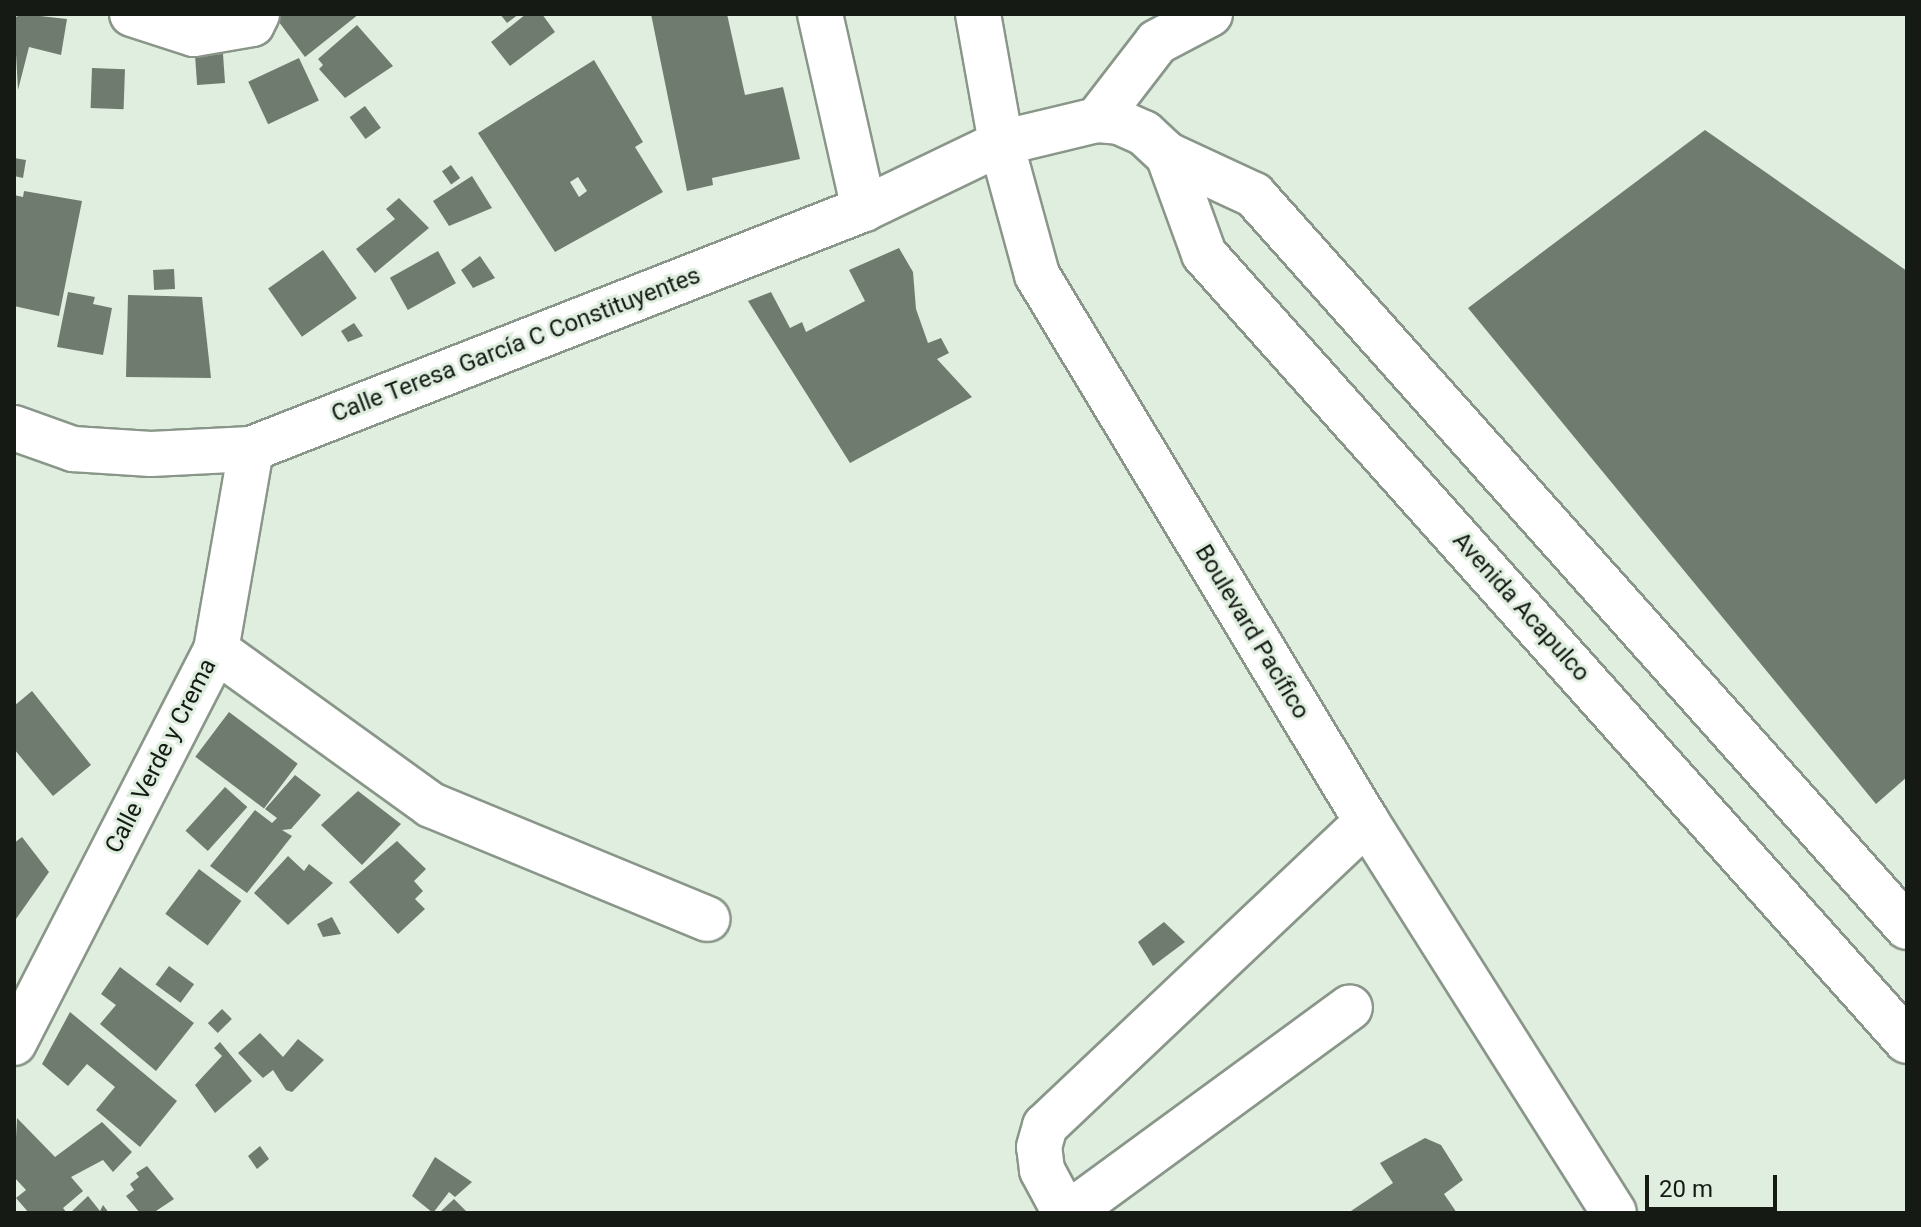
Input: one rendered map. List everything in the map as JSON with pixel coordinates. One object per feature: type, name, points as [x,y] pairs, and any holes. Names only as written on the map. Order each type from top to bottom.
[{"type":"main road","points":[[132,14],[194,34],[252,24],[257,14]]},
{"type":"main road","points":[[820,14],[864,209]]},
{"type":"main road","name":"Boulevard Pacífico","points":[[978,14],[1001,143],[1037,275],[1367,822],[1614,1213]]},
{"type":"main road","points":[[1097,120],[1148,28],[1210,14]]},
{"type":"main road","points":[[1001,143],[1097,120],[1133,126],[1168,155],[1254,195],[1907,927]]},
{"type":"main road","name":"Calle Teresa García C Constituyentes","points":[[14,428],[73,449],[151,454],[251,449],[864,209],[1001,143]]},
{"type":"main road","name":"Avenida Acapulco","points":[[1168,155],[1204,254],[1906,1040]]},
{"type":"main road","name":"Calle Verde y Crema","points":[[14,1043],[216,650],[251,449]]},
{"type":"main road","points":[[216,650],[431,805],[707,919]]},
{"type":"main road","points":[[1350,1007],[1067,1213],[1042,1170],[1039,1147],[1045,1126],[1367,822]]},
{"type":"building","points":[[22,14],[67,19],[61,55],[29,47],[18,90],[14,18]]},
{"type":"building","points":[[273,14],[359,14],[305,57]]},
{"type":"building","points":[[500,14],[519,14],[507,23]]},
{"type":"building","points":[[526,14],[542,14],[555,32],[510,66],[491,42]]},
{"type":"building","points":[[651,14],[727,14],[745,95],[783,87],[800,159],[712,178],[713,185],[687,191]]},
{"type":"building","points":[[357,25],[393,66],[345,98],[319,69],[323,65],[318,59]]},
{"type":"building","points":[[223,54],[225,83],[197,85],[195,56]]},
{"type":"building","points":[[299,58],[319,101],[268,124],[248,82]]},
{"type":"building","points":[[594,60],[643,142],[635,147],[663,192],[555,252],[478,133]],"holes":[[[578,177],[587,191],[579,197],[570,182]]]},
{"type":"building","points":[[92,68],[125,69],[124,109],[91,108]]},
{"type":"building","points":[[365,106],[381,128],[365,139],[350,117]]},
{"type":"building","points":[[1705,130],[1907,271],[1907,777],[1876,804],[1468,308]]},
{"type":"building","points":[[14,158],[26,160],[23,178],[14,176]]},
{"type":"building","points":[[451,165],[460,178],[451,184],[442,171]]},
{"type":"building","points":[[472,176],[492,208],[449,226],[433,201]]},
{"type":"building","points":[[24,191],[82,201],[59,316],[14,306],[14,195],[23,197]]},
{"type":"building","points":[[399,198],[429,228],[375,273],[356,249],[395,219],[386,209]]},
{"type":"building","points":[[899,248],[913,272],[916,309],[928,343],[941,338],[949,353],[937,359],[972,397],[850,463],[748,301],[771,292],[790,328],[802,322],[806,332],[865,301],[849,270]]},
{"type":"building","points":[[323,250],[357,298],[302,337],[268,288]]},
{"type":"building","points":[[438,251],[456,283],[408,310],[390,278]]},
{"type":"building","points":[[480,256],[495,278],[473,288],[461,270]]},
{"type":"building","points":[[174,269],[175,289],[154,290],[153,270]]},
{"type":"building","points":[[68,292],[95,297],[93,304],[112,308],[103,355],[57,347]]},
{"type":"building","points":[[128,295],[202,297],[211,378],[126,377]]},
{"type":"building","points":[[354,323],[363,336],[348,342],[341,331]]},
{"type":"building","points":[[32,691],[91,765],[53,796],[14,749],[14,706]]},
{"type":"building","points":[[229,712],[298,764],[264,808],[195,757]]},
{"type":"building","points":[[295,775],[321,795],[291,829],[282,830],[292,836],[247,893],[210,866],[255,810],[272,823],[277,818],[265,809]]},
{"type":"building","points":[[225,787],[247,807],[208,851],[186,831]]},
{"type":"building","points":[[358,791],[401,824],[362,865],[321,825]]},
{"type":"building","points":[[22,837],[49,872],[16,919],[14,843]]},
{"type":"building","points":[[397,841],[426,869],[414,881],[423,891],[415,899],[425,909],[398,934],[349,882]]},
{"type":"building","points":[[288,856],[304,871],[309,864],[333,883],[288,925],[254,893]]},
{"type":"building","points":[[199,869],[241,901],[208,946],[165,914]]},
{"type":"building","points":[[332,917],[341,934],[323,937],[317,924]]},
{"type":"building","points":[[1164,922],[1185,942],[1153,966],[1138,942]]},
{"type":"building","points":[[169,966],[194,984],[181,1003],[155,985]]},
{"type":"building","points":[[120,967],[194,1023],[156,1071],[100,1024],[116,1005],[101,994]]},
{"type":"building","points":[[222,1009],[232,1019],[218,1033],[208,1023]]},
{"type":"building","points":[[70,1012],[177,1101],[140,1147],[96,1110],[115,1087],[87,1064],[68,1086],[42,1064]]},
{"type":"building","points":[[260,1033],[283,1057],[298,1039],[324,1060],[292,1092],[286,1090],[273,1070],[263,1078],[238,1053]]},
{"type":"building","points":[[220,1042],[252,1081],[215,1113],[195,1085],[222,1056],[214,1048]]},
{"type":"building","points":[[17,1118],[55,1157],[102,1122],[132,1152],[113,1172],[103,1160],[71,1177],[83,1191],[63,1208],[67,1213],[29,1213],[16,1198],[26,1190],[14,1177]]},
{"type":"building","points":[[1425,1138],[1441,1145],[1463,1180],[1444,1194],[1457,1213],[1348,1213],[1393,1183],[1380,1163]]},
{"type":"building","points":[[260,1146],[269,1159],[257,1169],[248,1156]]},
{"type":"building","points":[[435,1157],[472,1182],[455,1197],[449,1192],[433,1213],[412,1196]]},
{"type":"building","points":[[147,1166],[174,1199],[153,1213],[140,1213],[126,1196],[134,1190],[130,1184],[139,1177],[136,1173]]},
{"type":"building","points":[[88,1196],[100,1211],[103,1205],[109,1213],[70,1213]]},
{"type":"building","points":[[454,1199],[468,1213],[439,1213]]}]
